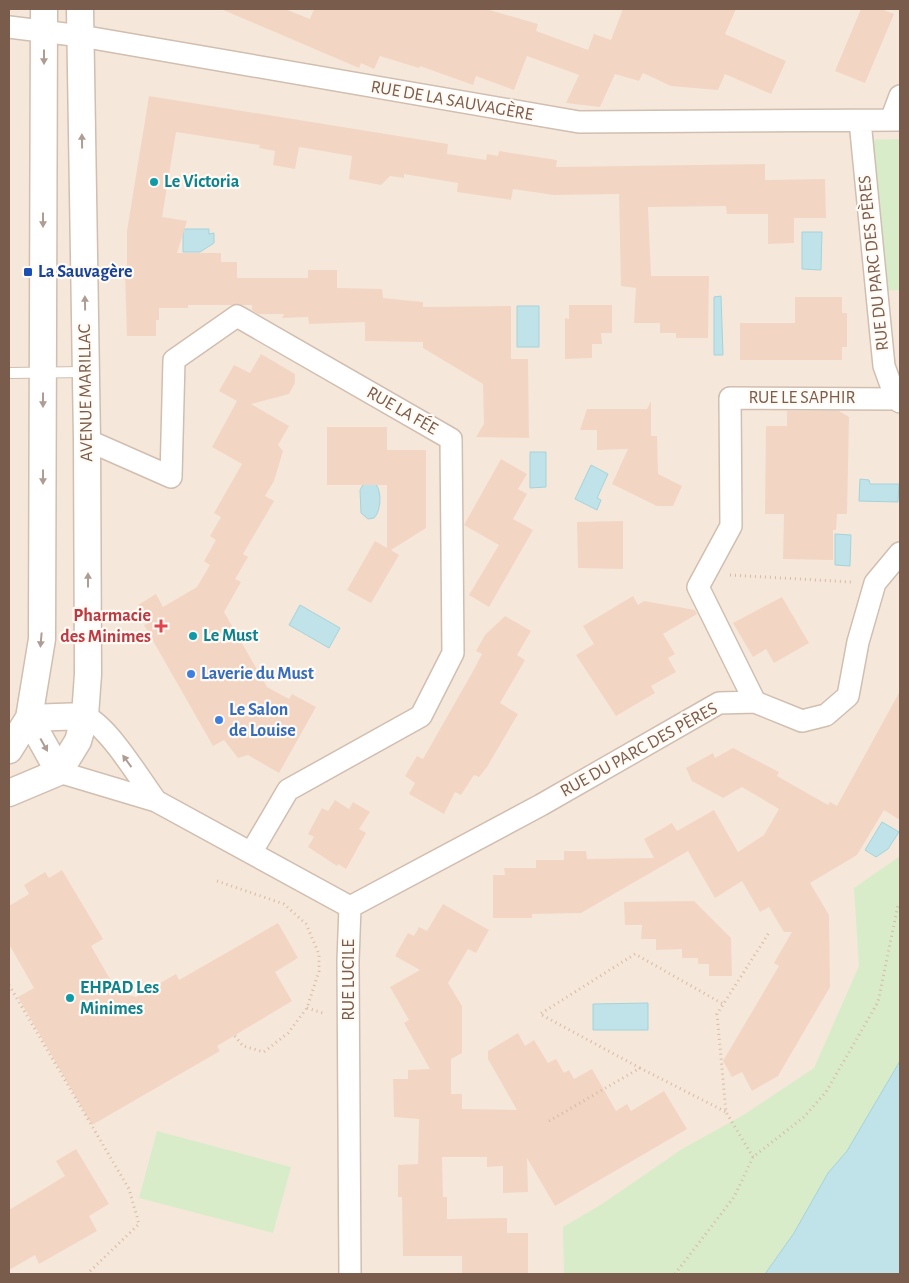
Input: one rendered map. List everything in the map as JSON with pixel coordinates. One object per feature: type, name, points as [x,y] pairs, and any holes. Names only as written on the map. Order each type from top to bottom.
[{"type":"street","name":"AVENUE MARILLAC","points":[[59,772],[78,741],[85,716],[88,674],[87,440],[80,9]]},
{"type":"street","name":"RUE DE LA SAUVAGÈRE","points":[[9,27],[44,20],[80,36],[579,122],[895,120]]},
{"type":"street","points":[[9,750],[29,718],[42,639],[44,20]]},
{"type":"street","points":[[895,120],[900,96]]},
{"type":"street","name":"RUE DU PARC DES PÈRES","points":[[860,121],[884,366],[898,400]]},
{"type":"street","name":"RUE LA FÉE","points":[[87,440],[171,478],[174,360],[237,316],[451,439],[453,653],[421,716],[288,790],[251,853]]},
{"type":"street","name":"RUE LE SAPHIR","points":[[705,574],[731,526],[730,398],[898,400]]},
{"type":"street","name":"RUE DU PARC DES PÈRES","points":[[350,907],[541,805],[720,703],[755,702],[802,721],[826,715],[848,696],[858,642],[875,583],[900,553]]},
{"type":"street","points":[[705,574],[698,587],[755,702]]},
{"type":"street","points":[[29,718],[85,716],[94,720],[119,749],[156,801]]},
{"type":"street","points":[[29,718],[59,772]]},
{"type":"street","points":[[9,793],[59,772],[156,801],[350,907]]},
{"type":"street","name":"RUE LUCILE","points":[[350,907],[348,961],[350,1274]]},
{"type":"lane","points":[[9,372],[86,372]]},
{"type":"path","points":[[705,574],[875,583]]},
{"type":"path","points":[[217,881],[284,904],[306,924],[319,954],[319,971],[307,1008],[288,1033],[264,1052],[243,1046],[234,1035]]},
{"type":"path","points":[[675,1274],[734,1197],[753,1157],[804,1117],[826,1092],[878,1002],[898,905],[900,903]]},
{"type":"path","points":[[753,1157],[726,1112],[717,1014],[770,931]]},
{"type":"path","points":[[723,1004],[635,954],[540,1014],[726,1112]]},
{"type":"path","points":[[9,984],[129,1189],[139,1224],[87,1274]]},
{"type":"path","points":[[549,1122],[640,1068]]},
{"type":"shaded area","points":[[9,9],[900,9],[900,1061],[765,1274],[9,1274]]},
{"type":"green space","points":[[900,139],[900,290],[877,291],[862,140]]},
{"type":"green space","points":[[900,856],[900,1274],[564,1274],[563,1227],[602,1204],[682,1149],[745,1114],[814,1068],[859,966],[854,888]]},
{"type":"green space","points":[[157,1131],[291,1167],[273,1233],[139,1198]]},
{"type":"water","points":[[183,229],[209,229],[209,234],[214,233],[214,243],[200,252],[183,252]]},
{"type":"water","points":[[802,232],[822,232],[821,270],[802,269]]},
{"type":"water","points":[[721,296],[723,355],[714,355],[714,297]]},
{"type":"water","points":[[517,306],[539,306],[539,347],[517,347]]},
{"type":"water","points":[[530,452],[546,452],[546,487],[530,488]]},
{"type":"water","points":[[591,465],[608,474],[597,498],[601,500],[597,510],[575,499]]},
{"type":"water","points":[[860,479],[869,480],[870,484],[899,484],[898,502],[859,501]]},
{"type":"water","points":[[364,483],[376,484],[378,488],[380,497],[379,507],[374,518],[368,519],[361,513],[360,490]]},
{"type":"water","points":[[835,534],[851,535],[850,566],[835,565]]},
{"type":"water","points":[[300,605],[340,628],[329,648],[289,625]]},
{"type":"water","points":[[882,822],[899,832],[888,849],[876,857],[865,850]]},
{"type":"water","points":[[648,1003],[648,1030],[593,1030],[593,1004]]},
{"type":"water","points":[[900,1061],[900,1274],[765,1274],[794,1233],[828,1173],[847,1151]]},
{"type":"building","points":[[221,9],[285,9],[310,19],[314,9],[486,9],[538,24],[536,31],[588,50],[594,34],[611,40],[623,9],[736,9],[725,34],[786,61],[771,94],[725,74],[718,90],[671,86],[643,73],[639,81],[615,74],[600,107],[566,103],[579,75],[527,56],[514,90],[476,76],[473,85],[420,66],[419,68],[380,56],[374,69],[361,63],[359,68]]},
{"type":"building","points":[[861,9],[881,9],[894,14],[865,83],[835,71]]},
{"type":"building","points":[[149,96],[448,144],[447,154],[486,160],[487,154],[498,156],[499,151],[557,160],[556,167],[765,164],[765,180],[825,179],[826,218],[794,218],[794,243],[768,244],[768,214],[727,214],[726,206],[648,207],[651,276],[709,276],[708,338],[676,338],[676,333],[660,333],[660,323],[634,323],[636,288],[621,286],[619,194],[554,195],[513,189],[511,200],[457,192],[458,183],[404,174],[404,178],[390,176],[381,185],[349,179],[352,156],[299,147],[295,169],[273,165],[275,151],[259,148],[260,145],[176,132],[162,217],[187,221],[177,253],[221,253],[221,262],[237,262],[237,278],[308,278],[308,270],[337,270],[337,288],[382,289],[383,298],[423,302],[423,307],[511,306],[511,359],[528,359],[529,438],[476,437],[484,424],[483,384],[423,348],[423,342],[365,341],[365,322],[309,324],[308,317],[282,318],[284,314],[258,314],[252,310],[252,305],[188,305],[188,308],[159,308],[159,320],[156,320],[156,336],[127,336],[125,272],[127,272],[127,231]]},
{"type":"building","points":[[795,297],[842,297],[842,313],[847,313],[847,347],[842,347],[842,360],[740,360],[740,323],[795,323]]},
{"type":"building","points":[[569,305],[612,305],[612,333],[601,333],[602,344],[592,344],[592,358],[565,359],[565,318],[569,319]]},
{"type":"building","points":[[261,354],[295,374],[295,383],[289,394],[251,404],[289,426],[278,445],[283,451],[274,481],[265,496],[274,501],[243,554],[248,557],[235,579],[241,582],[224,612],[267,687],[289,699],[292,694],[316,707],[279,773],[248,755],[238,758],[224,740],[213,746],[144,625],[148,623],[138,605],[156,594],[163,607],[197,587],[210,565],[204,561],[216,540],[210,536],[221,517],[214,513],[242,464],[212,447],[237,401],[219,391],[234,365],[250,373]]},
{"type":"building","points":[[651,401],[651,436],[657,436],[658,474],[682,486],[673,506],[657,506],[612,484],[628,449],[597,450],[597,430],[580,430],[587,409],[647,409]]},
{"type":"building","points":[[787,411],[839,411],[849,417],[847,514],[837,514],[836,530],[833,530],[833,560],[783,559],[784,514],[765,514],[766,426],[787,426]]},
{"type":"building","points":[[327,427],[387,427],[387,450],[426,450],[426,528],[391,550],[399,555],[371,603],[347,590],[375,541],[387,548],[387,485],[327,485]]},
{"type":"building","points":[[501,459],[527,474],[518,489],[527,494],[513,519],[533,530],[489,607],[469,595],[499,545],[464,525]]},
{"type":"building","points":[[623,521],[623,569],[578,568],[577,522]]},
{"type":"building","points":[[633,596],[638,605],[644,601],[695,610],[697,614],[663,634],[675,654],[668,658],[676,672],[651,686],[655,693],[616,716],[576,655],[594,644],[583,626]]},
{"type":"building","points":[[782,597],[809,643],[774,663],[766,649],[753,657],[733,623]]},
{"type":"building","points":[[505,616],[531,631],[517,655],[525,660],[500,703],[518,714],[487,767],[479,777],[474,775],[461,795],[455,792],[444,814],[409,794],[415,783],[405,776],[417,756],[423,759],[472,673],[482,654],[476,651],[485,635]]},
{"type":"building","points":[[900,691],[900,820],[884,810],[857,855],[810,883],[829,915],[830,987],[778,1076],[752,1091],[742,1072],[732,1077],[723,1061],[779,966],[774,963],[792,932],[784,932],[769,907],[760,912],[742,881],[715,898],[688,851],[581,913],[532,914],[532,918],[493,918],[493,875],[505,875],[504,868],[536,868],[536,860],[564,860],[564,851],[586,851],[587,859],[654,858],[644,839],[672,823],[677,831],[714,810],[738,852],[764,835],[779,809],[742,787],[723,798],[692,781],[686,768],[713,753],[715,758],[733,748],[779,772],[777,776],[828,805],[830,802],[837,806]]},
{"type":"building","points":[[335,800],[349,809],[353,802],[370,812],[359,829],[366,833],[346,869],[338,864],[337,866],[308,847],[314,837],[308,834],[322,808],[328,811]]},
{"type":"building","name":"EHPAD Les Minimes","points":[[62,870],[103,939],[91,946],[118,993],[136,997],[176,974],[179,980],[278,923],[298,958],[275,972],[292,1001],[217,1046],[220,1051],[92,1125],[18,997],[34,988],[9,944],[9,906],[29,894],[24,885],[45,872],[49,878]]},
{"type":"building","points":[[694,901],[731,938],[732,976],[709,976],[709,964],[698,964],[698,958],[682,958],[682,949],[656,950],[656,939],[641,939],[642,925],[625,925],[624,902]]},
{"type":"building","points":[[443,904],[489,930],[476,953],[468,949],[448,983],[462,1006],[462,1053],[451,1059],[451,1094],[462,1094],[462,1109],[517,1110],[488,1059],[488,1051],[518,1033],[525,1046],[534,1040],[548,1063],[556,1059],[564,1073],[569,1070],[574,1079],[592,1069],[616,1111],[627,1104],[631,1111],[664,1091],[687,1129],[555,1206],[527,1158],[528,1192],[503,1193],[503,1166],[487,1167],[487,1157],[442,1157],[443,1197],[447,1197],[447,1219],[507,1218],[507,1233],[528,1233],[528,1274],[462,1274],[462,1256],[403,1256],[402,1197],[398,1197],[398,1165],[418,1164],[419,1119],[394,1117],[393,1079],[408,1079],[408,1070],[430,1069],[404,1023],[409,1020],[390,987],[420,970],[395,956],[408,933],[414,936],[419,927],[427,931]]},
{"type":"building","points":[[76,1149],[109,1204],[89,1216],[97,1231],[39,1264],[35,1255],[9,1270],[9,1210],[65,1176],[56,1161]]},
{"type":"place","name":"Le Victoria","points":[[154,182]]},
{"type":"place","name":"La Sauvagère","points":[[28,272]]},
{"type":"place","name":"Pharmacie des Minimes","points":[[161,626]]},
{"type":"place","name":"Le Must","points":[[193,636]]},
{"type":"place","name":"Laverie du Must","points":[[191,674]]},
{"type":"place","name":"Le Salon de Louise","points":[[219,720]]},
{"type":"place","name":"EHPAD Les Minimes","points":[[70,998]]}]
